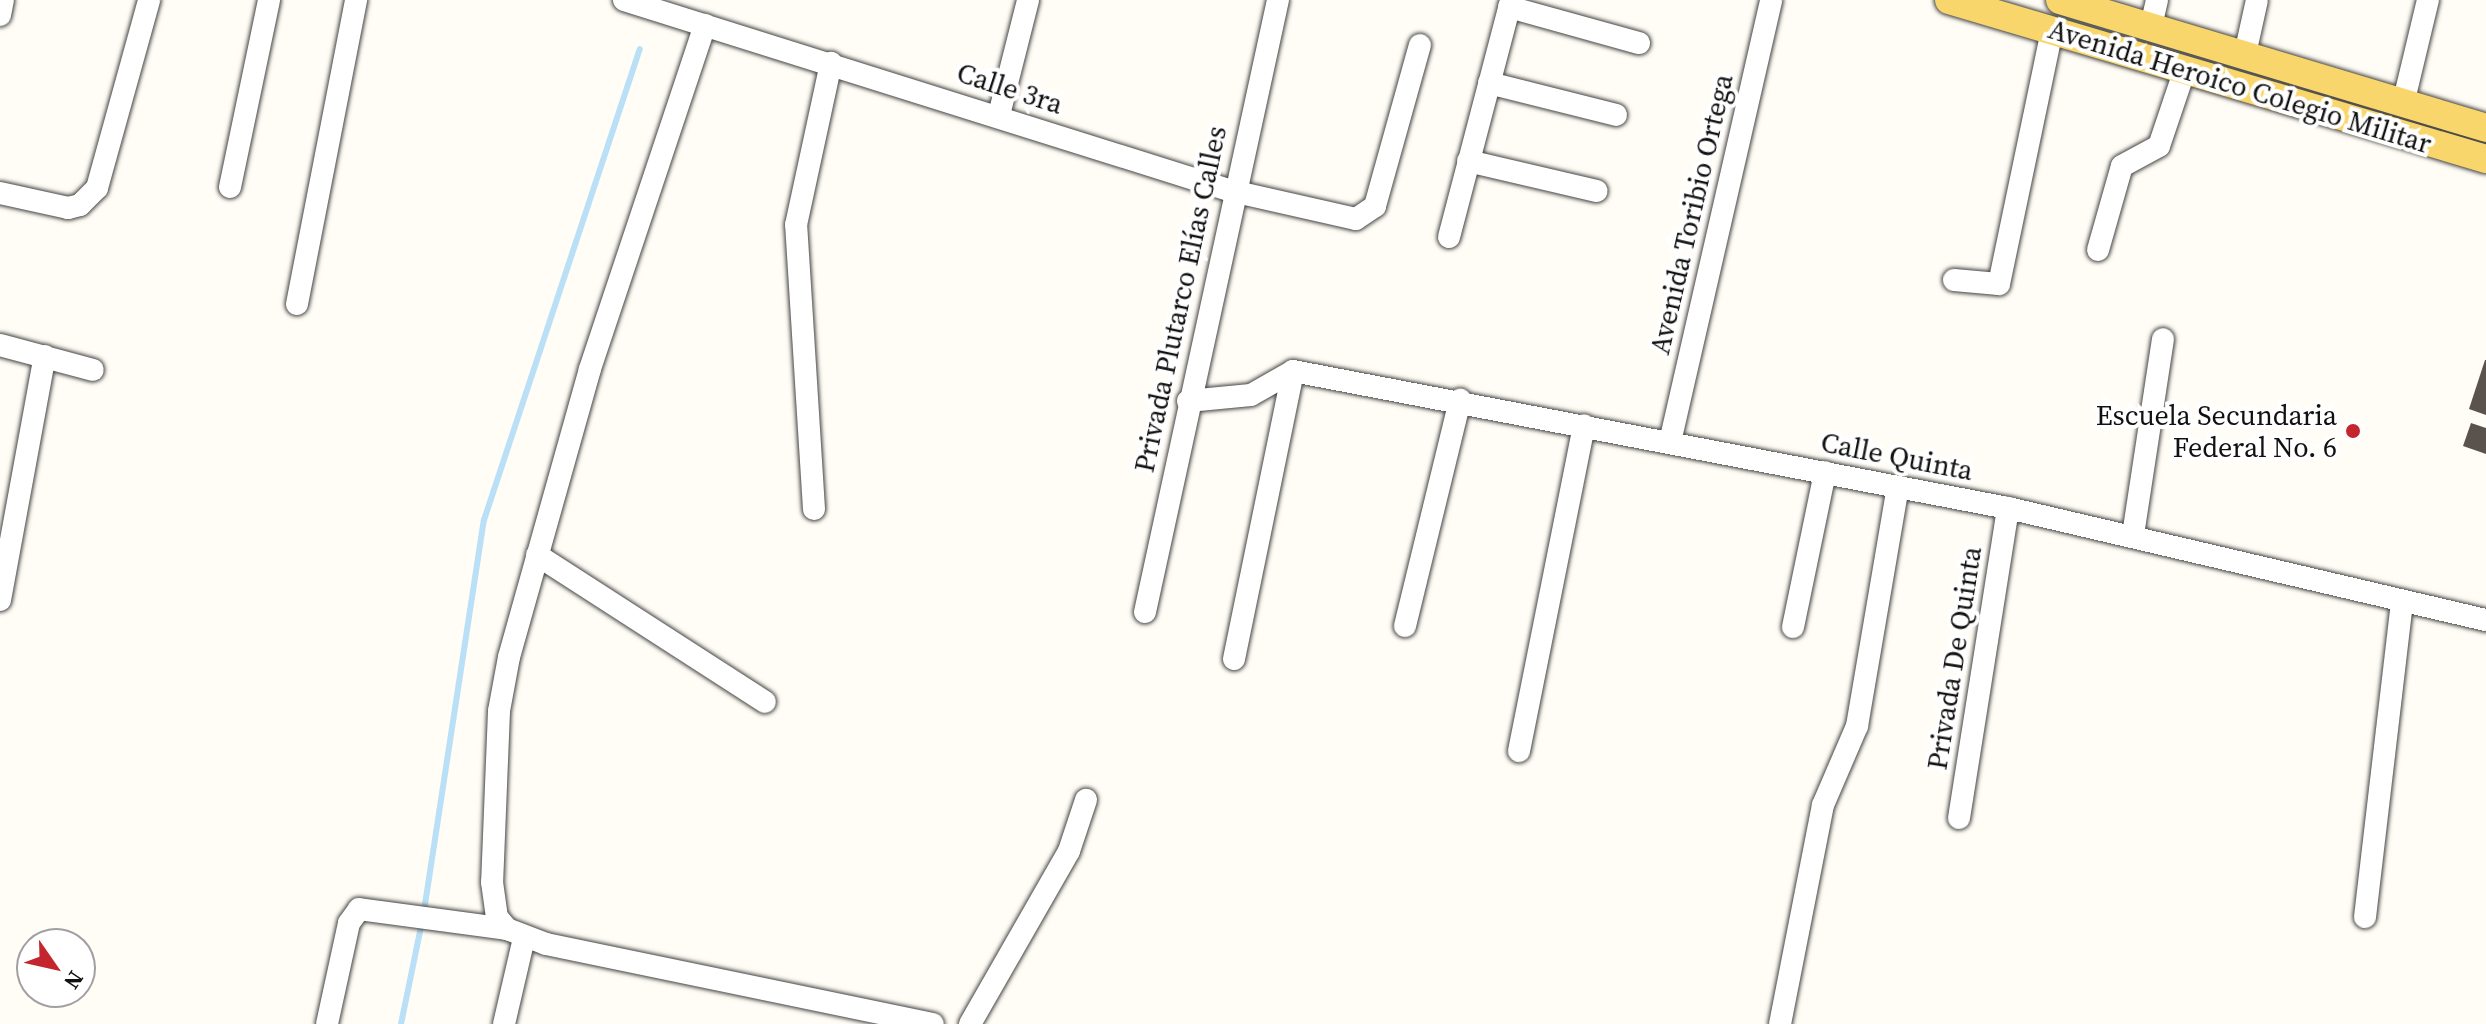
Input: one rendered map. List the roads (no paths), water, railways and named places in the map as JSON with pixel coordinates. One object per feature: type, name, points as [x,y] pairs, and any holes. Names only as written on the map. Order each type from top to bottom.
[{"type":"main road","name":"Avenida Heroico Colegio Militar","points":[[1949,0],[2486,159]]},
{"type":"main road","name":"Avenida Heroico Colegio Militar","points":[[2060,0],[2154,13],[2245,54],[2486,128]]},
{"type":"street","points":[[0,15],[3,0]]},
{"type":"street","points":[[0,193],[68,208],[97,188],[149,0]]},
{"type":"street","points":[[230,187],[269,0]]},
{"type":"street","points":[[297,304],[356,0]]},
{"type":"street","name":"Calle 3ra","points":[[624,0],[999,115],[1232,191],[1356,219],[1375,206],[1420,45]]},
{"type":"street","points":[[999,115],[1028,0]]},
{"type":"street","name":"Privada Plutarco Elías Calles","points":[[1145,612],[1232,191],[1278,0]]},
{"type":"street","name":"Avenida Toribio Ortega","points":[[1670,442],[1771,0]]},
{"type":"street","points":[[2245,54],[2257,0]]},
{"type":"street","points":[[2403,104],[2428,0]]},
{"type":"street","points":[[1449,237],[1510,3],[1639,43]]},
{"type":"street","points":[[515,934],[497,917],[492,882],[499,711],[537,555],[590,369],[705,25]]},
{"type":"street","points":[[1954,280],[1999,284],[2052,30]]},
{"type":"street","points":[[814,509],[796,225],[831,63]]},
{"type":"street","points":[[2098,250],[2122,166],[2159,146],[2185,69]]},
{"type":"street","points":[[1489,83],[1616,115]]},
{"type":"street","points":[[1468,161],[1597,191]]},
{"type":"street","points":[[2133,535],[2163,339]]},
{"type":"street","points":[[0,345],[93,370]]},
{"type":"street","points":[[0,600],[45,356]]},
{"type":"street","points":[[1188,401],[1251,395],[1293,371]]},
{"type":"street","points":[[1234,659],[1293,371]]},
{"type":"street","name":"Calle Quinta","points":[[1293,371],[1460,400],[2008,508],[2486,620]]},
{"type":"street","points":[[1405,626],[1460,400]]},
{"type":"street","points":[[1519,751],[1584,425]]},
{"type":"street","points":[[1793,627],[1825,472]]},
{"type":"street","points":[[1780,1024],[1823,805],[1857,726],[1898,487]]},
{"type":"street","name":"Privada De Quinta","points":[[1959,818],[2008,508]]},
{"type":"street","points":[[537,555],[765,702]]},
{"type":"street","points":[[2365,917],[2402,601]]},
{"type":"street","points":[[970,1024],[1069,851],[1086,800]]},
{"type":"street","points":[[327,1024],[349,923],[359,909],[515,934],[933,1024]]},
{"type":"street","points":[[504,1024],[515,934]]},
{"type":"waterway","points":[[424,911],[484,520],[640,49]]},
{"type":"waterway","points":[[401,1024],[422,922]]},
{"type":"place","name":"Escuela Secundaria Federal No. 6","points":[[2353,431]]}]
